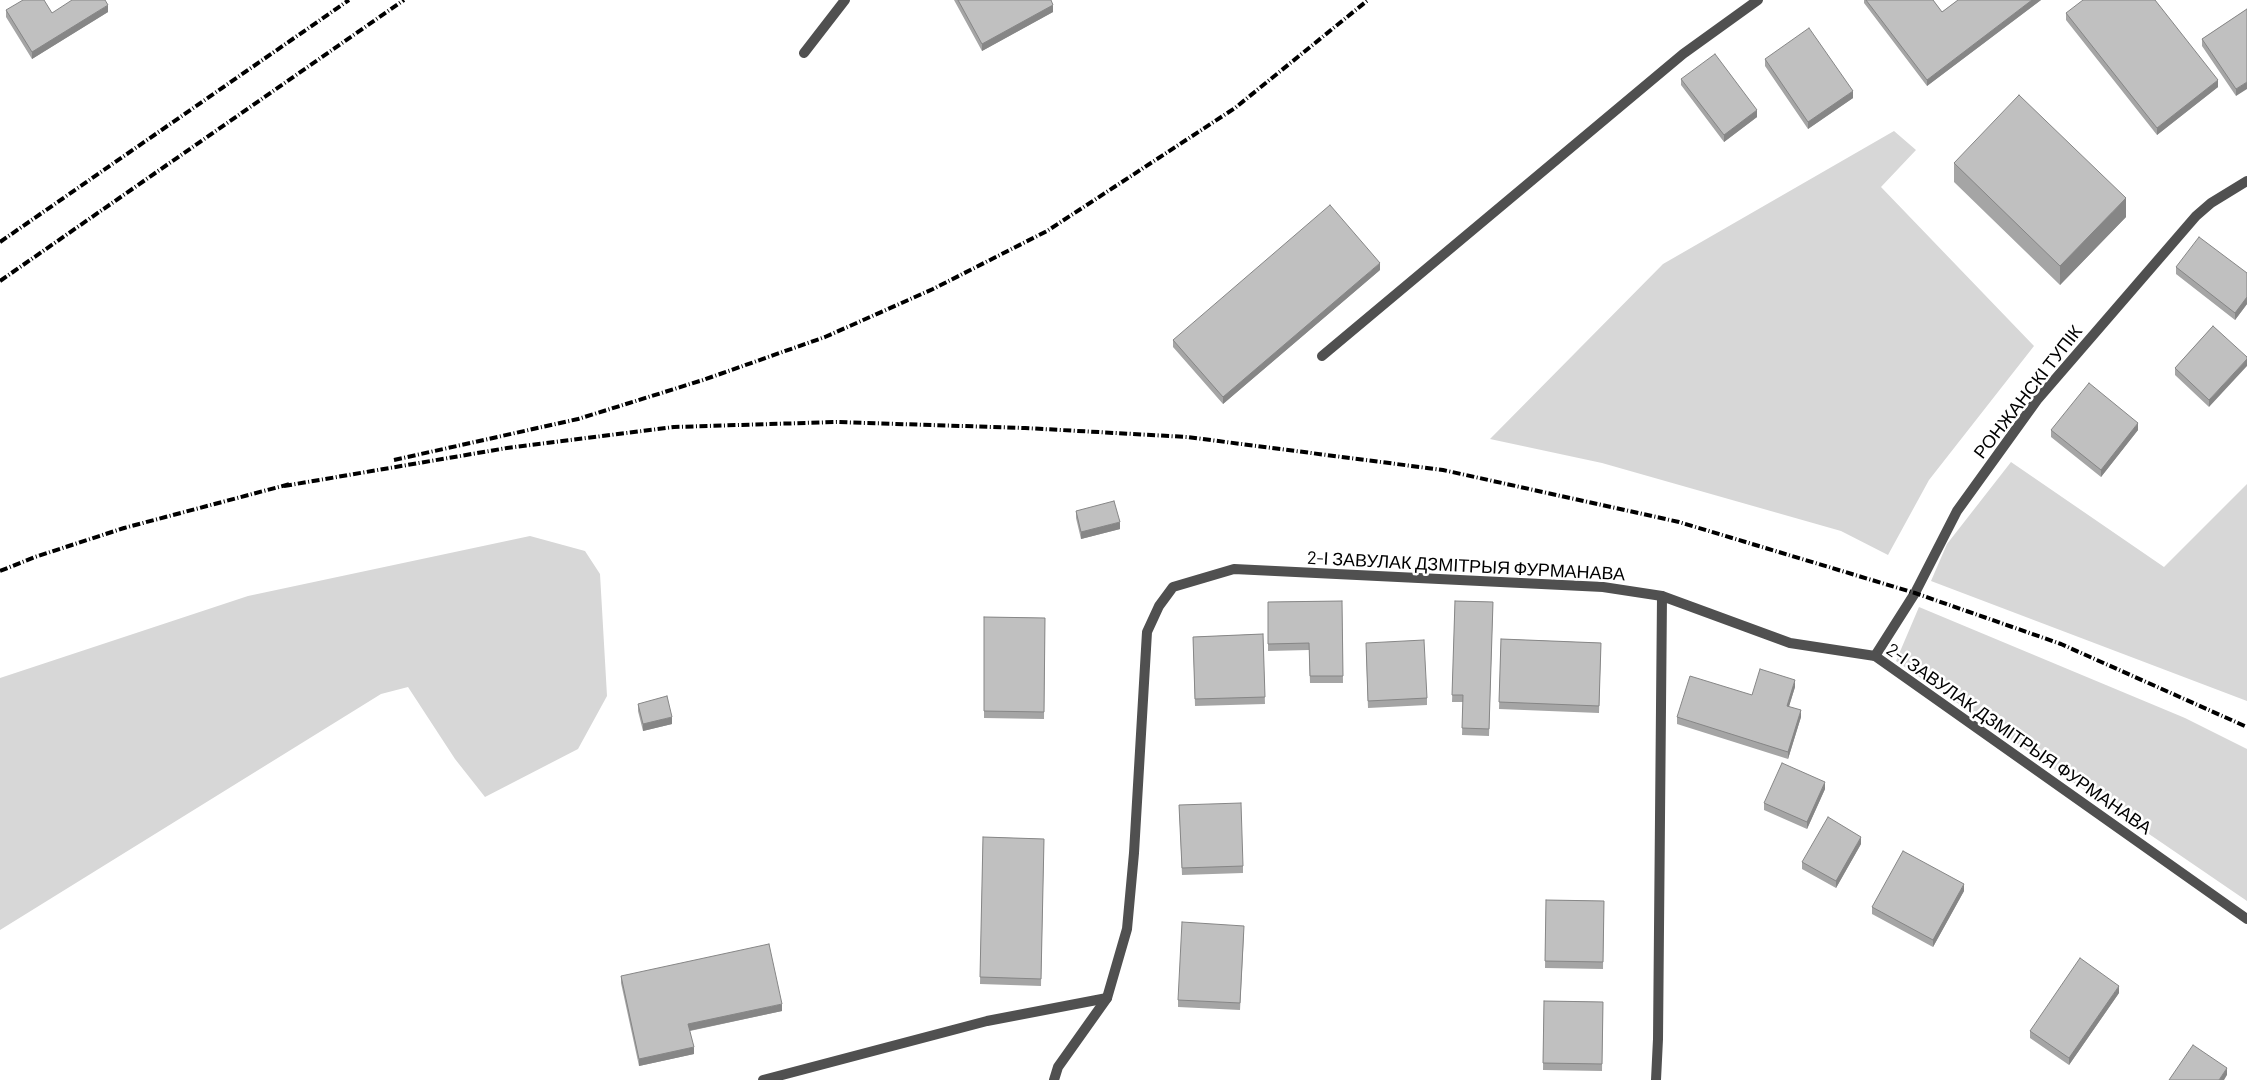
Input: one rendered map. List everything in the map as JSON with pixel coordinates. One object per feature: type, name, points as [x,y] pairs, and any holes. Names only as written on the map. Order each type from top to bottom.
[{"type":"street","points":[[804,53],[845,0]]},
{"type":"street","points":[[1322,356],[1683,54],[1758,0]]},
{"type":"street","name":"РОНЖАНСКІ ТУПІК","points":[[1875,656],[1915,593],[1957,511],[2037,400],[2196,216],[2210,203],[2247,181]]},
{"type":"street","name":"2-І ЗАВУЛАК ДЗМІТРЫЯ ФУРМАНАВА","points":[[1054,1080],[1058,1067],[1107,998],[1127,929],[1134,853],[1147,632],[1159,606],[1173,587],[1234,569],[1603,587],[1662,596],[1790,643],[1875,656],[2247,919]]},
{"type":"street","points":[[1656,1080],[1662,596]]},
{"type":"street","points":[[763,1080],[987,1021],[1107,998]]},
{"type":"shaded area","points":[[1894,131],[1916,150],[1881,187],[2034,346],[1929,480],[1888,555],[1841,531],[1602,463],[1490,439],[1663,264]]},
{"type":"shaded area","points":[[2011,462],[2164,567],[2247,484],[2247,701],[1931,581],[1947,544]]},
{"type":"shaded area","points":[[530,536],[585,551],[600,574],[607,696],[578,749],[485,797],[455,759],[408,687],[381,694],[0,930],[0,678],[248,596]]},
{"type":"shaded area","points":[[1919,607],[2185,718],[2247,749],[2247,901],[1896,661]]},
{"type":"building","points":[[23,0],[44,0],[52,13],[72,0],[105,0],[108,5],[32,52],[6,10]]},
{"type":"building","points":[[958,0],[1051,0],[1053,5],[982,44]]},
{"type":"building","points":[[1866,0],[1933,0],[1942,12],[1958,0],[2032,0],[1927,80]]},
{"type":"building","points":[[2083,0],[2155,0],[2218,80],[2157,128],[2066,13]]},
{"type":"building","points":[[2247,9],[2247,82],[2236,89],[2202,39]]},
{"type":"building","points":[[1809,28],[1853,91],[1808,122],[1765,59]]},
{"type":"building","points":[[1715,54],[1757,110],[1724,135],[1681,79]]},
{"type":"building","points":[[2019,95],[2126,198],[2060,266],[1954,163]]},
{"type":"building","points":[[1330,205],[1380,263],[1223,397],[1173,340]]},
{"type":"building","points":[[2199,237],[2247,273],[2247,297],[2235,313],[2176,267]]},
{"type":"building","points":[[2213,326],[2247,359],[2209,400],[2175,368]]},
{"type":"building","points":[[2089,383],[2138,423],[2101,470],[2051,430]]},
{"type":"building","points":[[1114,501],[1120,522],[1081,532],[1076,511]]},
{"type":"building","points":[[1342,601],[1343,676],[1310,676],[1309,643],[1268,644],[1268,602]]},
{"type":"building","points":[[1455,601],[1493,602],[1489,729],[1462,728],[1463,695],[1452,695]]},
{"type":"building","points":[[984,617],[1045,618],[1044,712],[984,711]]},
{"type":"building","points":[[1263,634],[1265,697],[1195,699],[1193,637]]},
{"type":"building","points":[[1501,639],[1601,643],[1599,706],[1499,702]]},
{"type":"building","points":[[1424,640],[1427,698],[1368,701],[1366,643]]},
{"type":"building","points":[[1760,669],[1795,680],[1787,706],[1801,710],[1788,752],[1677,717],[1690,676],[1752,695]]},
{"type":"building","points":[[667,696],[672,717],[643,724],[638,704]]},
{"type":"building","points":[[1782,763],[1825,782],[1807,822],[1764,803]]},
{"type":"building","points":[[1241,803],[1243,866],[1182,868],[1179,805]]},
{"type":"building","points":[[1828,817],[1861,837],[1836,881],[1802,862]]},
{"type":"building","points":[[983,837],[1044,839],[1041,979],[980,977]]},
{"type":"building","points":[[1903,851],[1964,884],[1933,940],[1872,907]]},
{"type":"building","points":[[1546,900],[1604,901],[1603,962],[1545,961]]},
{"type":"building","points":[[1182,922],[1244,926],[1240,1003],[1178,1000]]},
{"type":"building","points":[[769,944],[782,1004],[688,1024],[694,1047],[639,1059],[621,976]]},
{"type":"building","points":[[2080,958],[2119,986],[2069,1058],[2030,1031]]},
{"type":"building","points":[[1544,1001],[1603,1002],[1602,1064],[1543,1063]]},
{"type":"building","points":[[2193,1045],[2227,1068],[2219,1080],[2169,1080]]},
{"type":"railway","points":[[0,242],[349,0]]},
{"type":"railway","points":[[0,281],[404,0]]},
{"type":"railway","points":[[394,460],[578,419],[703,380],[825,337],[933,289],[1047,231],[1235,108],[1368,0]]},
{"type":"railway","points":[[284,486],[507,448],[674,427],[836,422],[1025,428],[1187,437],[1443,470],[1679,522],[1915,593],[2061,644],[2247,727]]},
{"type":"railway","points":[[0,571],[35,557],[124,528],[290,484]]}]
